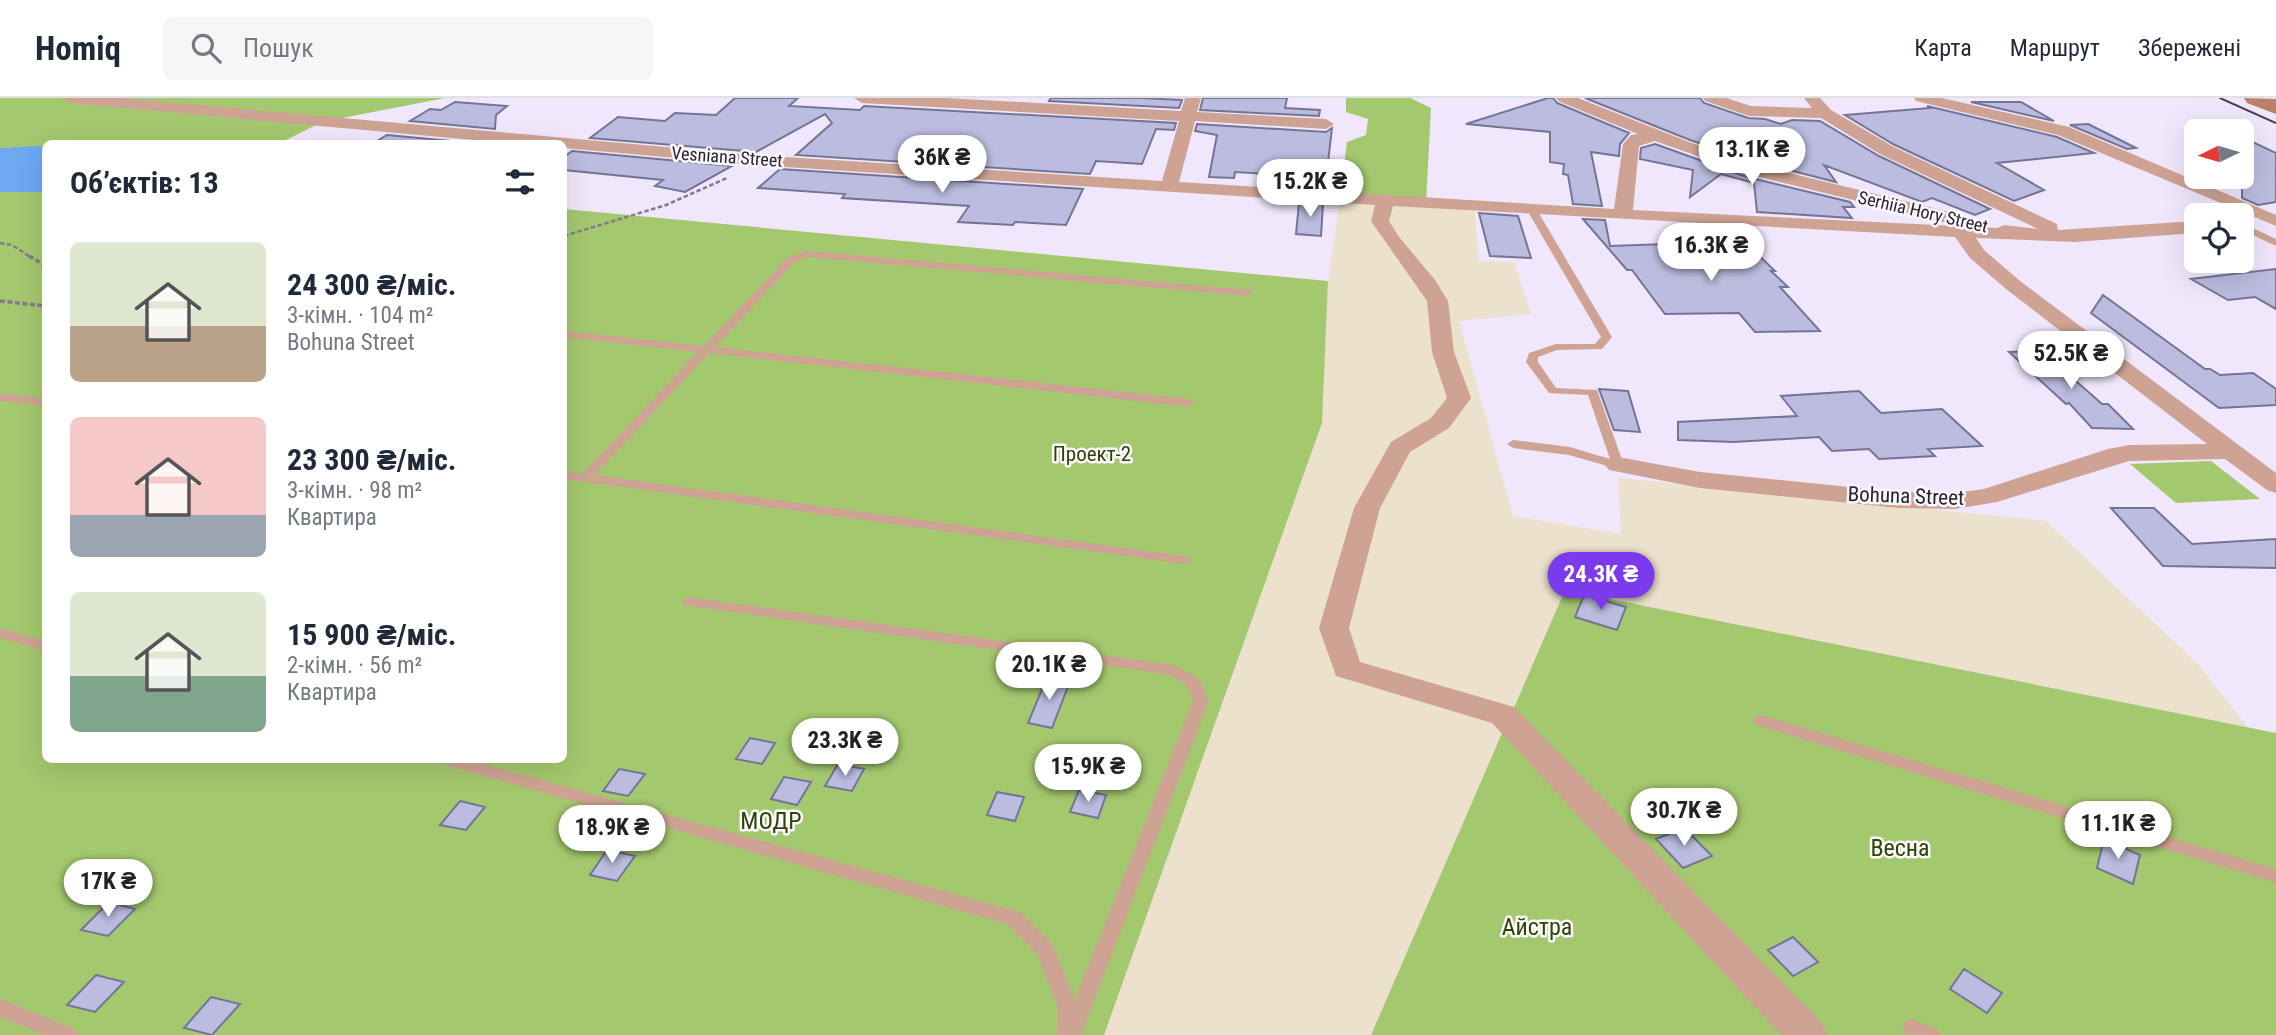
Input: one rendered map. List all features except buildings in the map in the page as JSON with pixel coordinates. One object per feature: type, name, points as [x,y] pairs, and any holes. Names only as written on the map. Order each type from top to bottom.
[{"type":"main road","points":[[2255,98],[2276,107]]},
{"type":"street","name":"Vesniana Street","points":[[70,98],[533,140]]},
{"type":"street","points":[[862,98],[1326,124]]},
{"type":"street","points":[[1169,186],[1193,98]]},
{"type":"street","name":"Serhiia Hory Street","points":[[1563,98],[1754,170],[2023,235],[2184,228]]},
{"type":"street","points":[[1711,98],[1749,111],[1825,113]]},
{"type":"street","points":[[1812,98],[1825,113],[1927,172],[2065,235]]},
{"type":"street","points":[[1922,98],[2063,131],[2275,221]]},
{"type":"street","points":[[1623,215],[1631,144],[1637,139],[1658,135]]},
{"type":"street","name":"Vesniana Street","points":[[567,143],[754,160],[1386,201]]},
{"type":"street","points":[[1807,1035],[1503,715],[1347,670],[1334,628],[1367,508],[1400,447],[1440,423],[1459,398],[1455,380],[1443,354],[1440,305],[1423,277],[1397,250],[1380,221],[1386,201],[2023,235]]},
{"type":"street","points":[[2254,224],[2275,221]]},
{"type":"street","points":[[1962,233],[1977,254],[2013,285],[2276,485]]},
{"type":"street","name":"Bohuna Street","points":[[1618,465],[1713,482],[1899,500],[1955,501],[1988,496],[2108,457],[2129,453],[2232,451]]},
{"type":"lane","points":[[1532,210],[1607,337],[1598,347],[1545,349],[1533,355],[1532,362],[1553,391],[1593,393],[1618,465]]},
{"type":"lane","points":[[2254,231],[2276,243]]},
{"type":"lane","points":[[585,478],[792,258],[807,254],[1249,293]]},
{"type":"lane","points":[[567,334],[1189,403]]},
{"type":"lane","points":[[0,397],[42,402]]},
{"type":"lane","points":[[1513,444],[1570,451],[1618,465]]},
{"type":"lane","points":[[567,475],[1184,560]]},
{"type":"lane","points":[[689,602],[1174,670],[1193,682],[1201,701],[1069,1035]]},
{"type":"lane","points":[[0,633],[42,645]]},
{"type":"lane","points":[[1762,721],[2276,876]]},
{"type":"lane","points":[[460,763],[1013,918],[1045,949],[1068,1007],[1069,1035]]},
{"type":"lane","points":[[0,1009],[68,1035]]},
{"type":"path","points":[[567,235],[706,190],[754,160]]},
{"type":"path","points":[[0,243],[12,245],[42,264]]},
{"type":"path","points":[[0,301],[42,306]]},
{"type":"shaded area","points":[[1340,197],[1474,206],[1479,261],[1514,262],[1531,314],[1459,321],[1513,516],[1621,534],[1618,478],[2046,521],[2199,665],[2248,728],[1565,590],[1371,1035],[1104,1035],[1322,423],[1328,281]]},
{"type":"green space","points":[[0,98],[445,98],[322,122],[286,140],[42,140],[42,147],[0,148]]},
{"type":"green space","points":[[1346,98],[1410,98],[1431,108],[1426,203],[1340,197],[1347,142],[1366,135],[1368,119],[1346,112]]},
{"type":"green space","points":[[0,192],[42,192],[42,763],[567,763],[567,209],[1328,281],[1322,423],[1104,1035],[0,1035]]},
{"type":"green space","points":[[2211,461],[2260,499],[2176,503],[2130,464]]},
{"type":"green space","name":"Весна","points":[[1565,590],[2276,733],[2276,1035],[1819,1035],[1513,710]]},
{"type":"green space","name":"Айстра","points":[[1503,731],[1783,1035],[1371,1035]]},
{"type":"water","points":[[42,146],[42,192],[0,192],[0,148]]},
{"type":"tram line","points":[[2220,98],[2276,123]]},
{"type":"park label","name":"Проект-2","points":[[1092,454]]},
{"type":"park label","name":"МОДР","points":[[771,821]]}]
